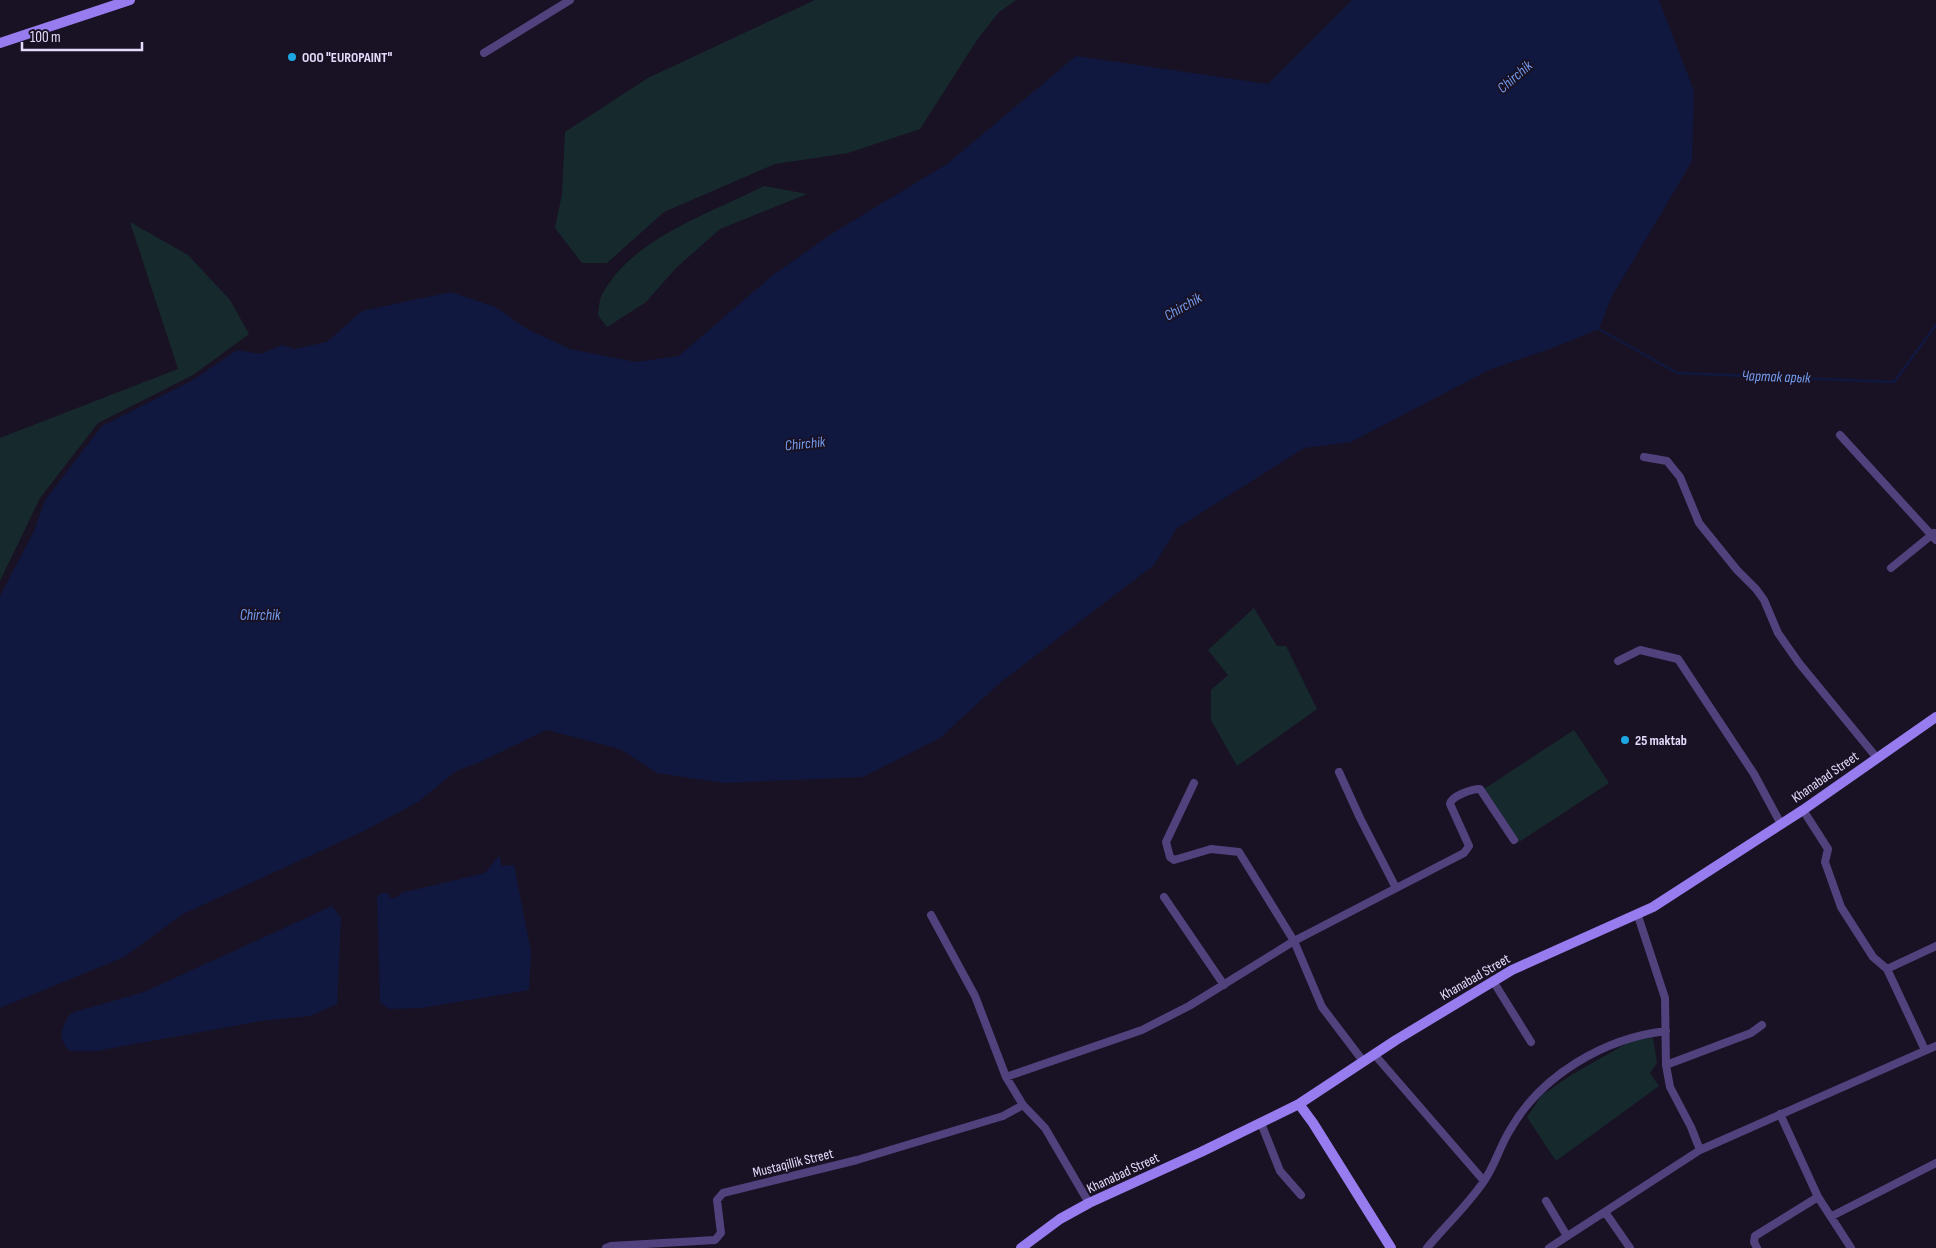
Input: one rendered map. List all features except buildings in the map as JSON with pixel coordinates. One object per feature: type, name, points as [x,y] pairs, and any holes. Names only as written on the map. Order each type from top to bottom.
[{"type":"main road","points":[[0,43],[130,0]]},
{"type":"main road","name":"Khanabad Street","points":[[1021,1248],[1060,1219],[1299,1104],[1374,1054],[1512,970],[1638,916],[1803,810],[1936,717]]},
{"type":"main road","points":[[1299,1104],[1313,1123],[1391,1248]]},
{"type":"street","points":[[484,53],[570,0]]},
{"type":"street","points":[[1840,434],[1935,536],[1891,568]]},
{"type":"street","points":[[1644,457],[1667,461],[1680,477],[1700,523],[1736,570],[1756,589],[1764,600],[1778,632],[1798,663],[1877,758]]},
{"type":"street","points":[[1618,661],[1640,650],[1678,659],[1754,774],[1781,824]]},
{"type":"street","points":[[1339,772],[1396,888]]},
{"type":"street","points":[[1194,783],[1166,842],[1170,856],[1174,860],[1211,849],[1239,852],[1294,941],[1322,1008],[1363,1061]]},
{"type":"street","points":[[1006,1077],[1142,1030],[1224,985],[1294,941],[1468,850],[1467,841],[1450,802],[1474,790],[1480,789],[1514,840]]},
{"type":"street","points":[[1803,810],[1828,849],[1825,862],[1841,907],[1873,957],[1887,968],[1925,1050]]},
{"type":"street","points":[[1164,897],[1224,985]]},
{"type":"street","points":[[931,915],[975,996],[1006,1077],[1023,1105],[1045,1128],[1089,1204]]},
{"type":"street","points":[[1638,916],[1665,998],[1666,1065],[1670,1087],[1691,1127],[1700,1150]]},
{"type":"street","points":[[1887,968],[1936,946]]},
{"type":"street","points":[[1493,981],[1531,1042]]},
{"type":"street","points":[[1666,1065],[1751,1033],[1762,1025]]},
{"type":"street","points":[[1427,1248],[1484,1181],[1511,1128],[1547,1083],[1601,1050],[1626,1039],[1666,1032]]},
{"type":"street","points":[[1549,1248],[1700,1150],[1936,1046]]},
{"type":"street","points":[[1374,1054],[1484,1181]]},
{"type":"street","name":"Mustaqillik Street","points":[[606,1248],[611,1246],[664,1245],[719,1239],[721,1233],[717,1200],[723,1193],[857,1160],[1003,1116],[1023,1105]]},
{"type":"street","points":[[1780,1114],[1818,1197],[1851,1248]]},
{"type":"street","points":[[1261,1123],[1280,1171],[1301,1195]]},
{"type":"street","points":[[1832,1216],[1936,1163]]},
{"type":"street","points":[[1757,1248],[1754,1242],[1755,1236],[1818,1197]]},
{"type":"street","points":[[1546,1201],[1567,1236]]},
{"type":"street","points":[[1605,1212],[1630,1248]]},
{"type":"green space","points":[[815,0],[1016,0],[998,13],[977,40],[920,129],[848,153],[775,164],[664,212],[607,263],[582,263],[555,228],[562,194],[565,132],[648,78]]},
{"type":"green space","points":[[764,186],[807,194],[720,229],[676,268],[646,302],[607,327],[598,315],[601,298],[616,274],[633,257],[675,229]]},
{"type":"green space","points":[[130,222],[188,255],[230,300],[249,334],[193,375],[98,423],[40,498],[0,581],[0,438],[178,369]]},
{"type":"green space","points":[[1254,608],[1277,646],[1286,646],[1317,709],[1237,766],[1211,720],[1211,690],[1228,675],[1208,650]]},
{"type":"green space","points":[[1574,730],[1609,783],[1519,842],[1484,789]]},
{"type":"green space","points":[[1653,1038],[1657,1063],[1650,1073],[1659,1086],[1556,1161],[1527,1117],[1542,1095],[1573,1074],[1633,1040]]},
{"type":"water","name":"Chirchik","points":[[1352,0],[1659,0],[1694,91],[1692,161],[1611,298],[1599,329],[1489,370],[1351,442],[1304,448],[1177,528],[1154,565],[1001,682],[940,738],[863,777],[724,783],[657,773],[620,749],[546,730],[480,762],[456,771],[418,802],[362,832],[183,914],[124,957],[0,1008],[0,596],[34,531],[45,500],[102,426],[193,380],[237,350],[260,354],[282,345],[294,349],[327,342],[362,311],[451,292],[495,307],[527,329],[570,349],[636,362],[679,356],[773,275],[833,233],[947,164],[1076,56],[1268,84]]},
{"type":"water","points":[[499,856],[502,866],[514,865],[531,952],[529,990],[421,1008],[389,1009],[380,1002],[377,896],[383,893],[389,894],[390,898],[396,898],[401,893],[485,873]]},
{"type":"water","points":[[332,906],[341,918],[337,1004],[310,1016],[261,1021],[96,1051],[70,1051],[63,1042],[63,1028],[71,1013],[144,992]]},
{"type":"waterway","name":"Чартак арык","points":[[1599,329],[1677,373],[1894,382],[1936,325]]},
{"type":"place","name":"OOO \"EUROPAINT\"","points":[[292,57]]},
{"type":"place","name":"25 maktab","points":[[1625,740]]}]
